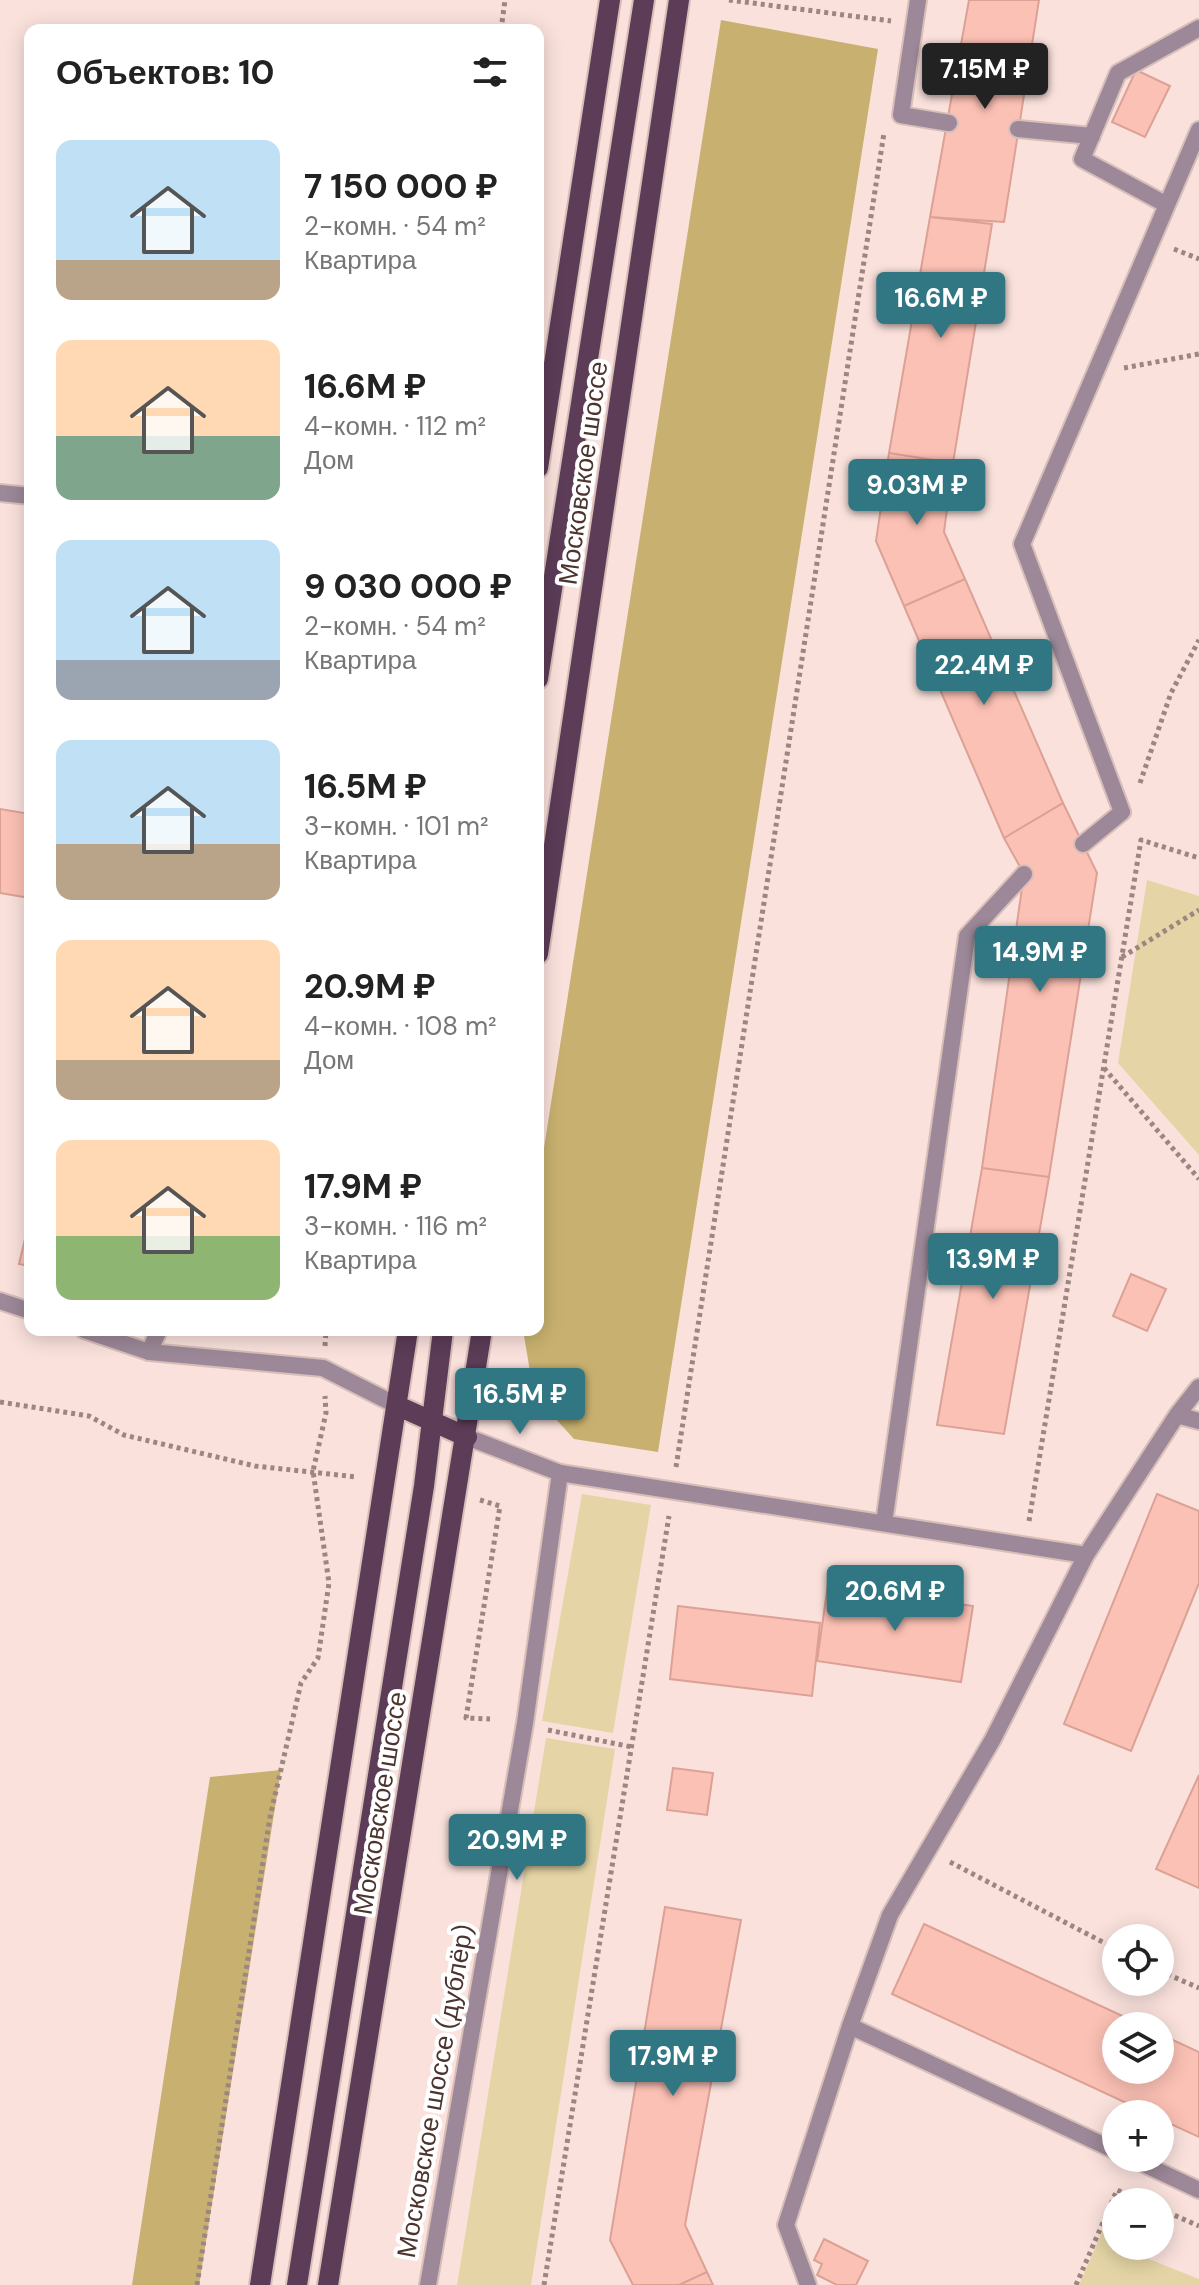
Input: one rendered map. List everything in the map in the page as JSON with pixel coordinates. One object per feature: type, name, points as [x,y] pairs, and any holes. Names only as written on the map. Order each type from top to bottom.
[{"type":"main road","name":"Московское шоссе","points":[[544,429],[610,0]]},
{"type":"main road","name":"Московское шоссе","points":[[544,641],[644,0]]},
{"type":"main road","name":"Московское шоссе","points":[[544,913],[679,0]]},
{"type":"main road","name":"Московское шоссе","points":[[260,2285],[407,1336]]},
{"type":"main road","name":"Московское шоссе","points":[[297,2285],[442,1336]]},
{"type":"main road","name":"Московское шоссе","points":[[328,2285],[481,1336]]},
{"type":"main road","points":[[398,1406],[467,1437]]},
{"type":"street","points":[[918,0],[901,115],[949,123]]},
{"type":"street","points":[[1167,205],[1082,159],[1118,73],[1199,28]]},
{"type":"street","points":[[1018,129],[1092,136]]},
{"type":"street","points":[[1083,844],[1122,812],[1022,544],[1199,130]]},
{"type":"street","points":[[0,493],[24,495]]},
{"type":"street","points":[[884,1523],[967,936],[1024,874]]},
{"type":"street","points":[[0,1301],[24,1309]]},
{"type":"street","points":[[102,1336],[149,1352],[323,1368],[398,1406]]},
{"type":"street","points":[[149,1352],[156,1336]]},
{"type":"street","points":[[808,2285],[786,2225],[850,2026],[890,1915],[993,1739],[1086,1555],[1177,1415],[1199,1387]]},
{"type":"street","points":[[1177,1415],[1199,1421]]},
{"type":"street","points":[[467,1437],[560,1473],[1086,1555]]},
{"type":"street","name":"Московское шоссе (дублёр)","points":[[428,2285],[525,1723],[560,1473]]},
{"type":"street","points":[[850,2026],[1102,2144]]},
{"type":"street","points":[[1161,2172],[1199,2190]]},
{"type":"path","points":[[502,24],[505,0]]},
{"type":"path","points":[[729,0],[901,23]]},
{"type":"path","points":[[544,2285],[633,1747],[886,117]]},
{"type":"path","points":[[1095,373],[1199,354]]},
{"type":"path","points":[[1140,795],[1140,780],[1171,693],[1199,640]]},
{"type":"path","points":[[1025,1545],[1141,825]]},
{"type":"path","points":[[1141,840],[1199,858]]},
{"type":"path","points":[[1121,958],[1199,910]]},
{"type":"path","points":[[1103,1067],[1199,1179]]},
{"type":"path","points":[[197,2285],[270,1817],[301,1683],[318,1658],[329,1583],[313,1471],[326,1413],[323,1368],[326,1336]]},
{"type":"path","points":[[0,1402],[89,1416],[124,1435],[255,1466],[313,1471]]},
{"type":"path","points":[[490,1719],[466,1718],[500,1506]]},
{"type":"path","points":[[543,1729],[633,1747]]},
{"type":"path","points":[[928,1851],[1102,1942]]},
{"type":"path","points":[[1174,1977],[1199,1988]]},
{"type":"path","points":[[1174,2215],[1199,2226]]},
{"type":"path","points":[[1076,2285],[1102,2225]]},
{"type":"shaded area","points":[[721,20],[878,49],[658,1452],[574,1439],[534,1395],[524,1336],[544,1336],[544,1148]]},
{"type":"shaded area","points":[[1147,880],[1199,896],[1199,1155],[1118,1063]]},
{"type":"shaded area","points":[[582,1494],[651,1505],[613,1733],[542,1721]]},
{"type":"shaded area","points":[[546,1738],[615,1749],[531,2285],[457,2285]]},
{"type":"shaded area","points":[[281,1770],[199,2285],[132,2285],[210,1777]]},
{"type":"shaded area","points":[[1102,2232],[1102,2260],[1151,2260],[1199,2279],[1199,2285],[1079,2285]]},
{"type":"building","points":[[969,0],[1039,0],[1004,222],[930,217]]},
{"type":"building","points":[[1136,70],[1170,86],[1145,137],[1112,122]]},
{"type":"building","points":[[930,217],[992,224],[953,463],[889,453]]},
{"type":"building","points":[[889,453],[953,463],[944,532],[965,579],[904,606],[876,541]]},
{"type":"building","points":[[965,579],[1063,803],[1004,838],[904,606]]},
{"type":"building","points":[[1063,803],[1097,873],[1049,1177],[982,1168],[1024,874],[1004,838]]},
{"type":"building","points":[[0,809],[24,813],[24,897],[0,893]]},
{"type":"building","points":[[982,1168],[1049,1177],[1004,1434],[937,1425]]},
{"type":"building","points":[[24,1243],[24,1265],[19,1264]]},
{"type":"building","points":[[1131,1274],[1166,1289],[1147,1331],[1113,1316]]},
{"type":"building","points":[[1157,1494],[1199,1511],[1199,1583],[1131,1751],[1064,1724]]},
{"type":"building","points":[[828,1584],[973,1606],[961,1682],[817,1661]]},
{"type":"building","points":[[678,1606],[820,1623],[812,1696],[670,1679]]},
{"type":"building","points":[[673,1768],[713,1773],[707,1815],[667,1810]]},
{"type":"building","points":[[1199,1775],[1199,1888],[1156,1869]]},
{"type":"building","points":[[665,1907],[741,1920],[685,2225],[707,2272],[679,2285],[633,2285],[610,2240]]},
{"type":"building","points":[[924,1924],[1114,2012],[1102,2012],[1102,2084],[1174,2084],[1174,2040],[1199,2052],[1199,2137],[1174,2125],[1174,2100],[1120,2100],[892,1994]]},
{"type":"building","points":[[824,2239],[868,2261],[856,2285],[837,2285],[817,2275],[822,2264],[814,2260]]},
{"type":"building","points":[[707,2272],[713,2285],[679,2285]]}]
